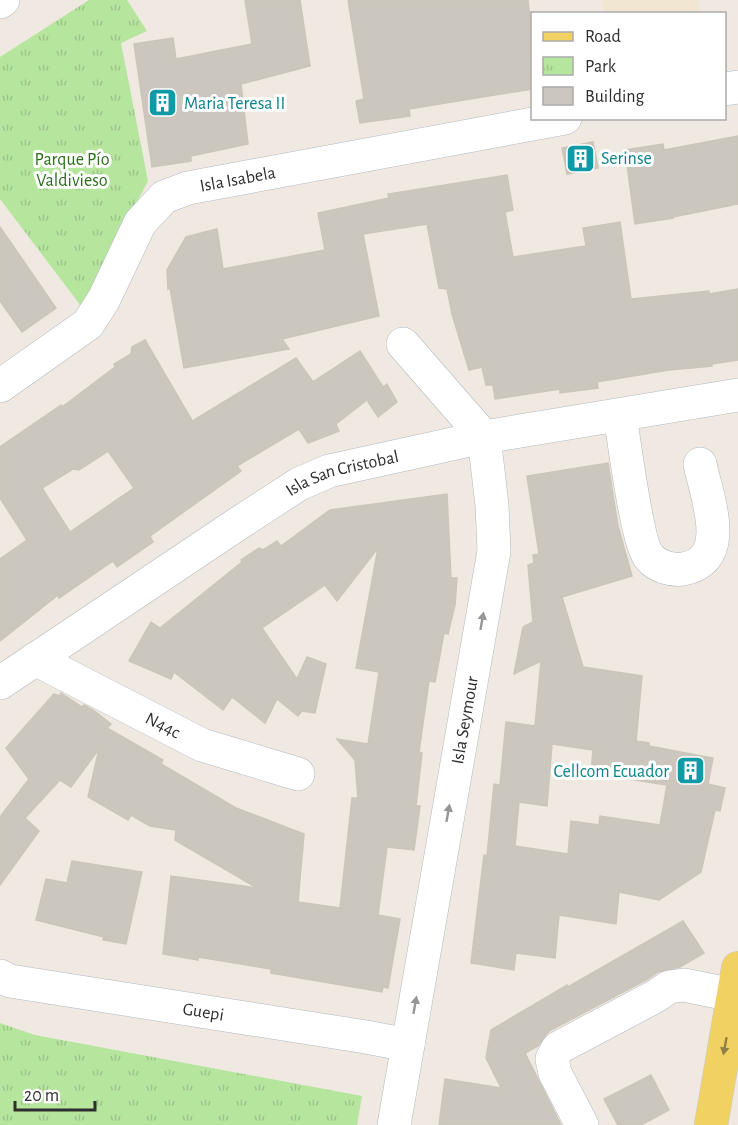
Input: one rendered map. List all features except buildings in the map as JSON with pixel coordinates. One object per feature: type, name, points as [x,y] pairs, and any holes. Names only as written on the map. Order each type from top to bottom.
[{"type":"main road","points":[[711,1125],[736,981]]},
{"type":"street","name":"Isla Isabela","points":[[0,386],[88,324],[104,299],[140,223],[164,197],[188,188],[554,120]]},
{"type":"street","points":[[403,344],[484,437]]},
{"type":"street","name":"Isla San Cristobal","points":[[0,683],[299,484],[329,471],[484,437],[738,395]]},
{"type":"street","points":[[620,415],[640,536],[648,557],[662,566],[678,570],[692,568],[705,559],[712,547],[714,529],[700,464]]},
{"type":"street","name":"Isla Seymour","points":[[394,1125],[494,551],[492,505],[484,437]]},
{"type":"street","name":"N44c","points":[[35,659],[202,745],[298,774]]},
{"type":"street","name":"Guepi","points":[[0,976],[10,981],[75,992],[408,1045]]},
{"type":"street","points":[[582,1125],[555,1073],[552,1059],[558,1048],[669,987],[736,981]]},
{"type":"shaded area","points":[[601,0],[697,0],[699,12],[604,12]]},
{"type":"green space","name":"Parque Pío Valdivieso","points":[[89,0],[127,0],[147,31],[121,43],[148,181],[81,306],[0,199],[0,57]]},
{"type":"green space","points":[[0,1023],[35,1035],[362,1096],[357,1125],[0,1125]]},
{"type":"place","name":"Maria Teresa II","points":[[163,103]]},
{"type":"place","name":"Serinse","points":[[580,158]]},
{"type":"place","name":"Cellcom Ecuador","points":[[690,771]]}]
